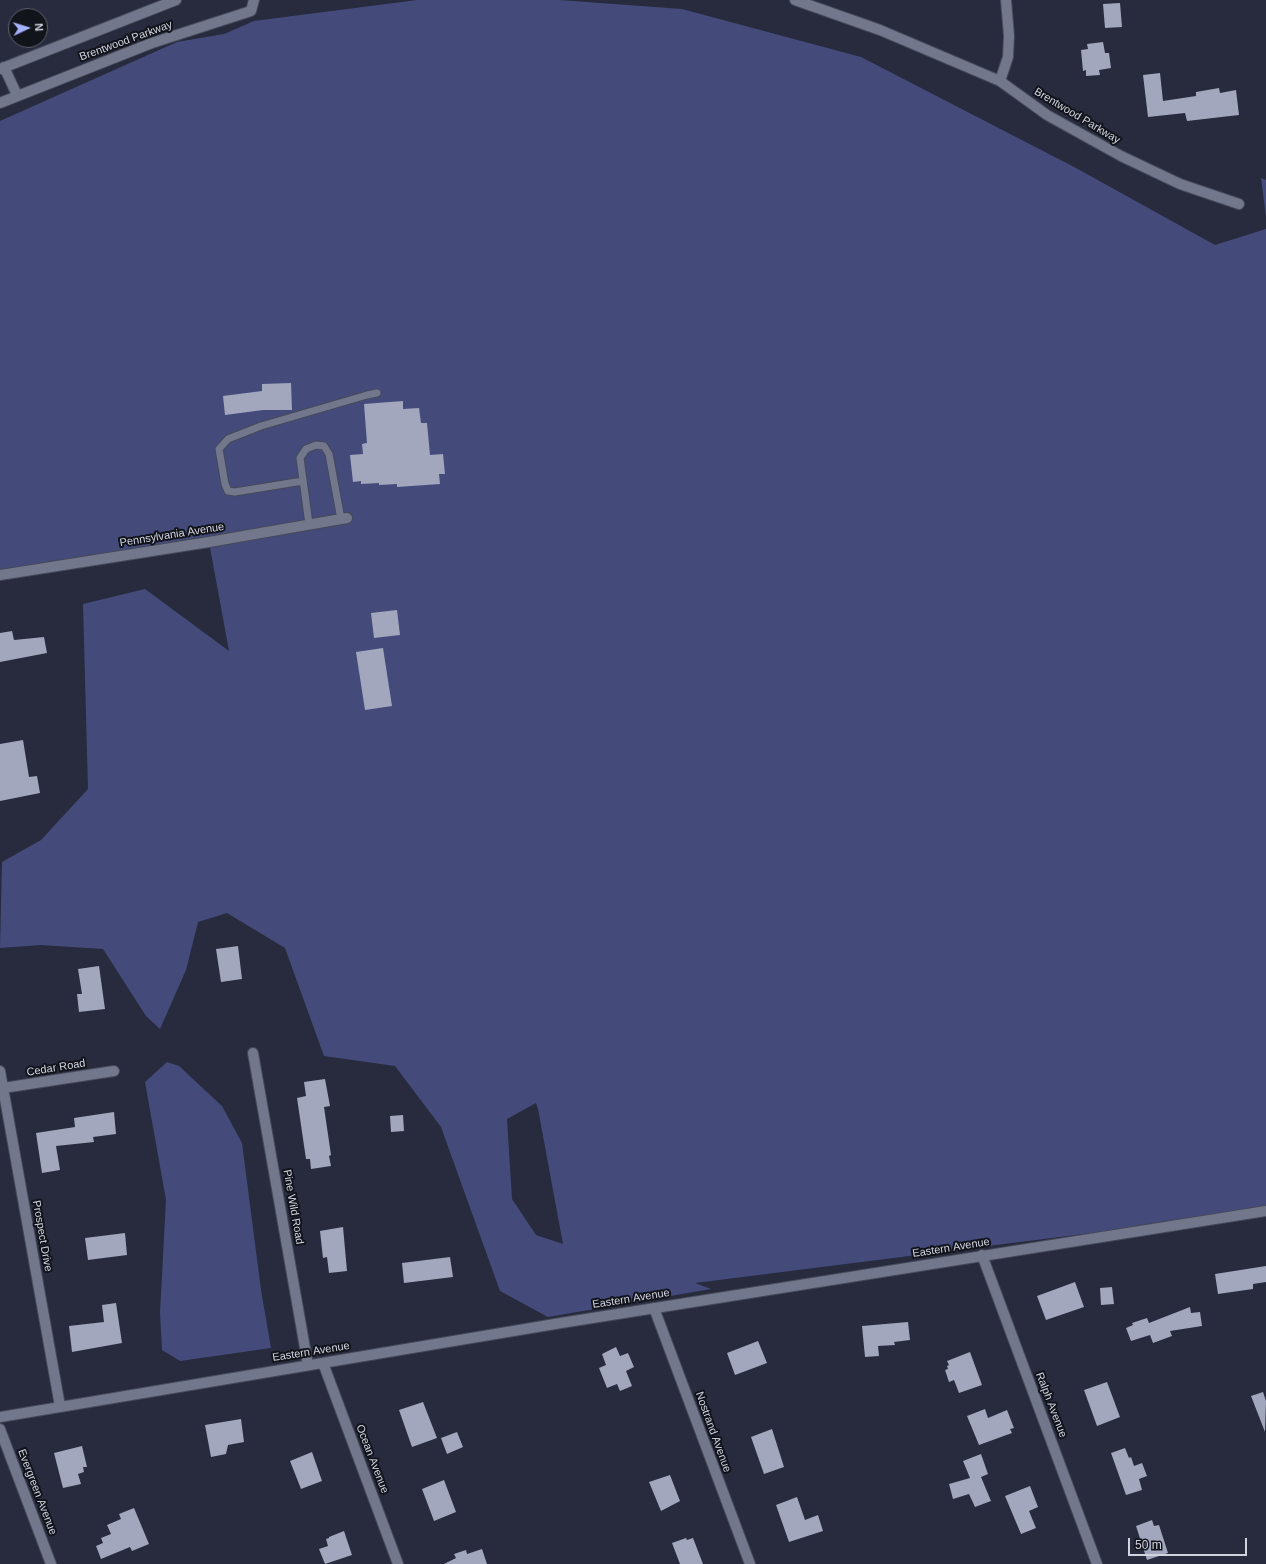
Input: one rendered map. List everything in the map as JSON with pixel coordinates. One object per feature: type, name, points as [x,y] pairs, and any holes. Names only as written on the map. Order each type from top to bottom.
[{"type":"street","name":"Brentwood Parkway","points":[[2,68],[176,0]]},
{"type":"street","name":"Brentwood Parkway","points":[[0,102],[152,43],[251,11],[254,0]]},
{"type":"street","name":"Brentwood Parkway","points":[[795,0],[880,30],[1000,82],[1047,115],[1120,156],[1180,184],[1239,204]]},
{"type":"street","points":[[1000,82],[1008,57],[1009,36],[1006,0]]},
{"type":"street","points":[[2,68],[17,95]]},
{"type":"street","name":"Pennsylvania Avenue","points":[[0,575],[344,518]]},
{"type":"street","name":"Pine Wild Road","points":[[254,1053],[308,1365]]},
{"type":"street","name":"Prospect Drive","points":[[0,1071],[60,1406]]},
{"type":"street","name":"Cedar Road","points":[[3,1088],[114,1071]]},
{"type":"street","name":"Eastern Avenue","points":[[0,1417],[654,1308],[1266,1211]]},
{"type":"street","name":"Ralph Avenue","points":[[982,1255],[1097,1564]]},
{"type":"street","name":"Nostrand Avenue","points":[[654,1308],[750,1564]]},
{"type":"street","name":"Ocean Avenue","points":[[323,1363],[398,1564]]},
{"type":"street","name":"Evergreen Avenue","points":[[0,1429],[51,1564]]},
{"type":"lane","points":[[303,481],[235,492],[228,491],[225,484],[219,449],[228,439],[261,426],[377,393]]},
{"type":"lane","points":[[309,524],[300,458],[306,449],[316,445],[324,446],[332,462],[344,518]]},
{"type":"shaded area","points":[[417,0],[559,0],[682,9],[861,57],[1076,168],[1215,245],[1266,229],[1266,1211],[695,1283],[711,1289],[548,1317],[500,1291],[441,1127],[395,1066],[324,1056],[285,948],[227,913],[198,922],[186,970],[160,1029],[146,1016],[103,949],[41,945],[0,948],[2,862],[41,840],[88,789],[83,604],[145,589],[229,651],[209,542],[0,574],[0,121],[177,42],[224,34],[254,21]],"holes":[[[536,1103],[563,1244],[536,1235],[512,1199],[507,1119]]]},
{"type":"shaded area","points":[[1261,178],[1266,180],[1266,217]]},
{"type":"shaded area","points":[[167,1062],[179,1066],[222,1106],[242,1143],[261,1290],[271,1348],[180,1361],[162,1350],[160,1313],[166,1200],[145,1082]]},
{"type":"building","points":[[1120,3],[1122,27],[1105,28],[1103,4]]},
{"type":"building","points":[[1103,42],[1105,53],[1109,53],[1111,68],[1099,70],[1100,75],[1086,76],[1086,70],[1083,71],[1081,50],[1088,49],[1087,44]]},
{"type":"building","points":[[1160,73],[1163,101],[1196,96],[1196,92],[1219,88],[1220,93],[1236,90],[1239,115],[1187,121],[1185,113],[1148,117],[1143,75]]},
{"type":"building","points":[[291,383],[292,410],[263,410],[225,415],[223,396],[262,391],[262,384]]},
{"type":"building","points":[[403,401],[403,409],[419,408],[421,423],[427,423],[430,455],[443,454],[445,474],[439,474],[440,484],[397,487],[397,484],[379,485],[379,483],[361,484],[361,481],[353,482],[350,455],[363,454],[362,444],[367,443],[364,404]]},
{"type":"building","points":[[397,610],[400,635],[374,638],[371,613]]},
{"type":"building","points":[[12,631],[14,640],[44,637],[47,653],[0,662],[0,633]]},
{"type":"building","points":[[383,648],[392,706],[365,710],[356,652]]},
{"type":"building","points":[[23,740],[29,777],[37,776],[40,793],[0,801],[0,744]]},
{"type":"building","points":[[238,946],[242,979],[221,982],[216,949]]},
{"type":"building","points":[[99,966],[105,1009],[79,1012],[77,994],[82,994],[78,969]]},
{"type":"building","points":[[325,1079],[330,1106],[324,1107],[331,1155],[329,1156],[331,1166],[311,1169],[310,1159],[306,1159],[297,1098],[306,1096],[304,1082]]},
{"type":"building","points":[[114,1112],[116,1134],[93,1137],[94,1142],[56,1146],[60,1170],[42,1173],[36,1133],[75,1127],[74,1118]]},
{"type":"building","points":[[403,1115],[404,1131],[391,1132],[390,1116]]},
{"type":"building","points":[[343,1227],[347,1271],[329,1273],[327,1257],[323,1258],[320,1231]]},
{"type":"building","points":[[125,1233],[127,1255],[88,1260],[85,1238]]},
{"type":"building","points":[[450,1257],[453,1277],[404,1283],[402,1263]]},
{"type":"building","points":[[1266,1266],[1266,1282],[1253,1284],[1253,1289],[1218,1294],[1215,1274]]},
{"type":"building","points":[[1075,1282],[1084,1307],[1046,1320],[1037,1296]]},
{"type":"building","points":[[1112,1287],[1114,1304],[1101,1305],[1100,1288]]},
{"type":"building","points":[[116,1303],[122,1343],[72,1352],[69,1326],[104,1322],[102,1305]]},
{"type":"building","points":[[1190,1307],[1191,1313],[1200,1312],[1202,1326],[1170,1331],[1172,1336],[1153,1343],[1150,1335],[1131,1341],[1126,1328],[1133,1325],[1132,1323],[1147,1318],[1149,1323]]},
{"type":"building","points":[[908,1322],[910,1340],[894,1342],[895,1345],[878,1346],[879,1356],[865,1357],[862,1326]]},
{"type":"building","points":[[758,1341],[767,1363],[735,1375],[727,1353]]},
{"type":"building","points":[[616,1347],[620,1356],[628,1353],[634,1367],[626,1371],[632,1386],[620,1391],[617,1384],[607,1388],[599,1368],[606,1365],[602,1354]]},
{"type":"building","points":[[970,1352],[982,1385],[959,1393],[954,1380],[949,1382],[945,1370],[948,1369],[947,1366],[949,1365],[947,1361]]},
{"type":"building","points":[[1107,1382],[1120,1417],[1097,1426],[1084,1390]]},
{"type":"building","points":[[1263,1392],[1266,1401],[1265,1432],[1251,1396]]},
{"type":"building","points":[[423,1402],[437,1438],[412,1447],[399,1410]]},
{"type":"building","points":[[985,1409],[988,1418],[1007,1410],[1014,1428],[1010,1429],[1012,1433],[979,1445],[967,1416]]},
{"type":"building","points":[[241,1419],[244,1442],[228,1445],[226,1454],[211,1457],[205,1425]]},
{"type":"building","points":[[772,1429],[784,1467],[764,1474],[751,1437]]},
{"type":"building","points":[[457,1432],[463,1447],[447,1454],[441,1438]]},
{"type":"building","points":[[82,1446],[87,1467],[83,1467],[84,1472],[78,1474],[81,1484],[63,1488],[54,1453]]},
{"type":"building","points":[[1125,1448],[1129,1458],[1131,1457],[1134,1466],[1142,1463],[1147,1476],[1139,1479],[1142,1490],[1126,1495],[1111,1453]]},
{"type":"building","points":[[312,1452],[322,1481],[301,1489],[290,1461]]},
{"type":"building","points":[[981,1454],[988,1474],[981,1477],[991,1501],[975,1507],[969,1494],[953,1499],[949,1484],[970,1478],[963,1461]]},
{"type":"building","points":[[670,1475],[680,1501],[661,1511],[649,1482]]},
{"type":"building","points":[[444,1480],[456,1512],[434,1521],[422,1489]]},
{"type":"building","points":[[1030,1486],[1038,1507],[1029,1511],[1036,1528],[1021,1534],[1005,1496]]},
{"type":"building","points":[[797,1497],[805,1520],[818,1515],[823,1531],[789,1542],[776,1505]]},
{"type":"building","points":[[134,1508],[149,1544],[132,1551],[130,1547],[101,1559],[96,1546],[103,1543],[101,1538],[111,1534],[107,1525],[121,1519],[119,1514]]},
{"type":"building","points":[[1152,1520],[1154,1526],[1159,1525],[1168,1553],[1147,1560],[1136,1526]]},
{"type":"building","points":[[344,1531],[352,1555],[325,1564],[319,1549],[328,1546],[326,1539]]},
{"type":"building","points":[[686,1538],[687,1540],[693,1538],[703,1564],[680,1564],[672,1543]]},
{"type":"building","points":[[482,1549],[487,1564],[444,1564],[456,1558],[454,1554],[466,1550],[467,1554]]}]
